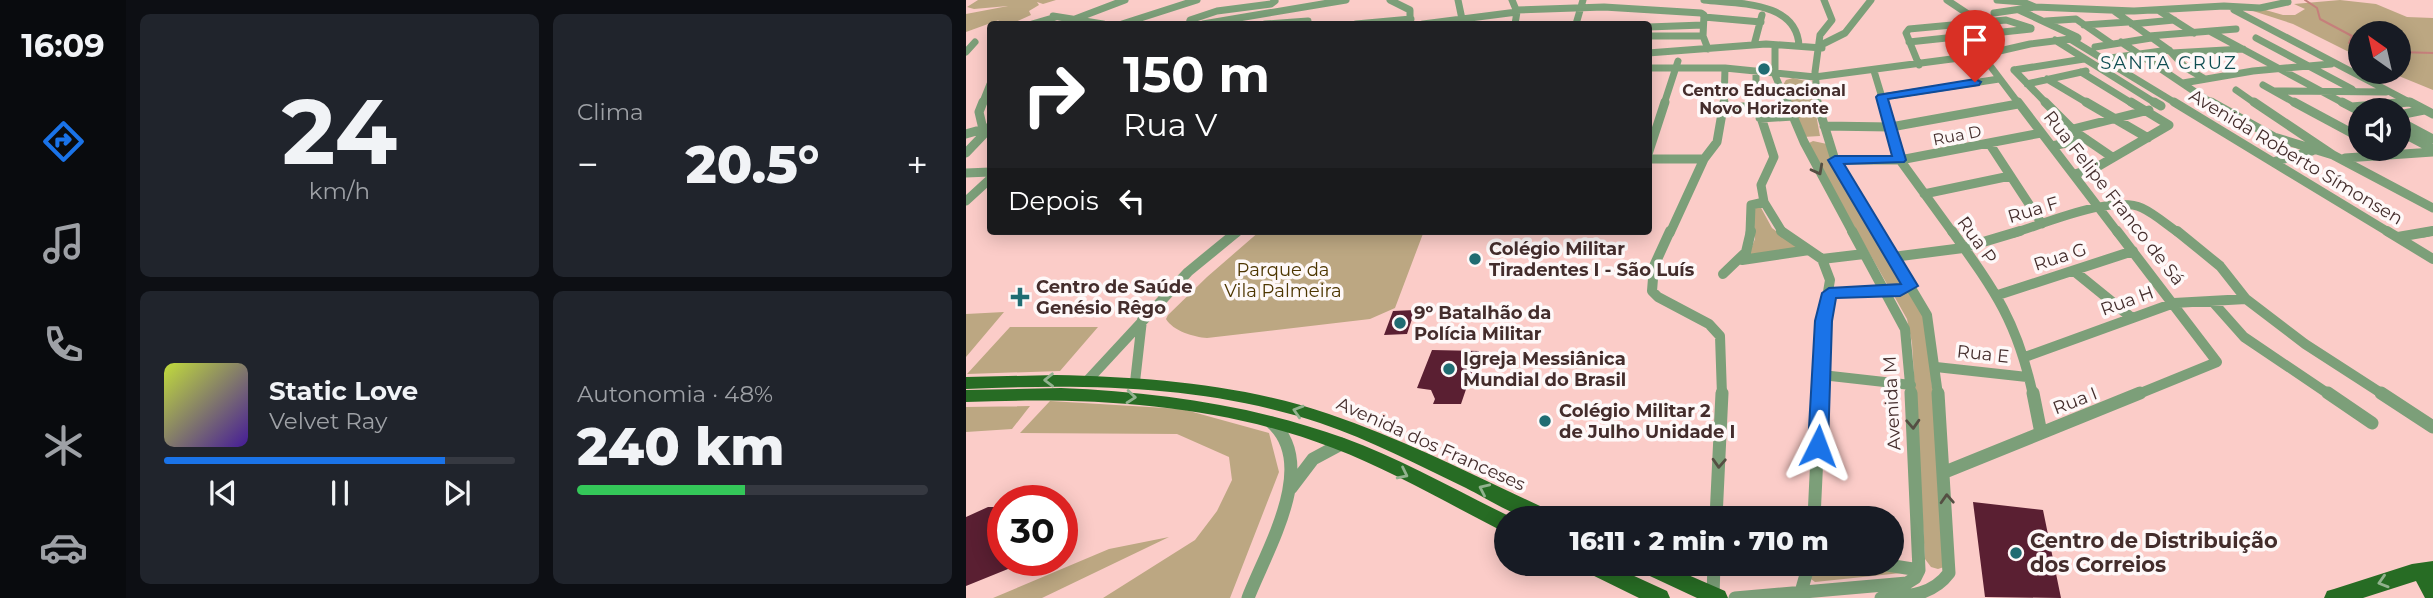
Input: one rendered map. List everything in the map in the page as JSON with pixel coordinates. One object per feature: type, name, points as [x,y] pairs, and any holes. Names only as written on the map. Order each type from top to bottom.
[{"type":"main road","name":"Avenida dos Franceses","points":[[966,383],[1088,380],[1135,382],[1250,399],[1322,418],[1363,433],[1520,506]]},
{"type":"main road","name":"Avenida dos Franceses","points":[[966,396],[1056,394],[1135,397],[1207,407],[1270,421],[1341,444],[1494,518]]},
{"type":"main road","points":[[2433,571],[2426,582],[2433,593]]},
{"type":"main road","points":[[2334,598],[2412,573],[2433,571]]},
{"type":"main road","points":[[1614,576],[1660,598]]},
{"type":"main road","points":[[1670,576],[1716,597]]},
{"type":"street","points":[[1075,19],[1125,0]]},
{"type":"street","points":[[1131,21],[1197,0]]},
{"type":"street","points":[[1220,21],[1346,0]]},
{"type":"street","points":[[1390,0],[1408,7],[1411,21]]},
{"type":"street","points":[[1458,0],[1462,19]]},
{"type":"street","points":[[1512,0],[1516,21]]},
{"type":"street","points":[[1577,21],[1583,0]]},
{"type":"street","points":[[1704,0],[1773,10],[1793,21],[1799,32],[1799,46]]},
{"type":"street","points":[[1824,0],[1832,20]]},
{"type":"street","points":[[1652,54],[1754,45],[1822,46],[1845,33],[1871,0]]},
{"type":"street","points":[[1947,0],[1980,22]]},
{"type":"street","points":[[1997,0],[2025,2],[2035,7]]},
{"type":"street","points":[[1193,21],[1217,11],[1275,1]]},
{"type":"street","points":[[1994,13],[2035,7],[2114,11],[2224,6],[2268,8],[2288,2]]},
{"type":"street","points":[[1308,21],[1322,3]]},
{"type":"street","points":[[2224,6],[2250,17],[2401,98]]},
{"type":"street","points":[[1446,21],[1478,21],[1516,11],[1631,8],[1703,19],[1761,22]]},
{"type":"street","points":[[2058,8],[2071,19],[2140,54],[2264,135],[2344,159],[2433,208]]},
{"type":"street","points":[[1754,45],[1753,40],[1763,9]]},
{"type":"street","name":"Avenida Roberto Símonsen","points":[[2019,10],[2115,58]]},
{"type":"street","points":[[2158,10],[2194,33]]},
{"type":"street","points":[[2114,11],[2170,50],[2186,68],[2205,79]]},
{"type":"street","points":[[1041,21],[1054,17],[1086,21]]},
{"type":"street","points":[[1652,26],[1703,19]]},
{"type":"street","points":[[1703,19],[1703,36],[1709,49]]},
{"type":"street","points":[[1919,65],[1906,33],[1909,29],[1980,22],[2021,23],[2071,19]]},
{"type":"street","points":[[1832,20],[1851,24]]},
{"type":"street","points":[[1815,81],[1816,61],[1822,46],[1821,33],[1832,20]]},
{"type":"street","points":[[2057,27],[2174,20]]},
{"type":"street","points":[[1909,43],[2031,28],[2021,23]]},
{"type":"street","name":"Rua Felipe Franco de Sá","points":[[1959,24],[1985,54],[1999,79],[2174,303],[2217,363]]},
{"type":"street","points":[[2099,24],[2119,43]]},
{"type":"street","points":[[2095,47],[2150,37],[2236,29]]},
{"type":"street","points":[[2213,32],[2348,105]]},
{"type":"street","points":[[1652,36],[1703,36]]},
{"type":"street","points":[[1652,68],[1725,68],[1755,72],[1778,80],[1800,76],[1815,81],[2074,38]]},
{"type":"street","name":"Avenida Roberto Símonsen","points":[[2074,38],[2104,67],[2121,70],[2171,98],[2433,258]]},
{"type":"street","points":[[2256,38],[2355,91]]},
{"type":"street","points":[[2055,40],[2084,59],[2121,70]]},
{"type":"street","points":[[966,52],[975,42]]},
{"type":"street","points":[[1775,45],[1778,80]]},
{"type":"street","points":[[2027,83],[2104,67],[2115,58],[2185,47]]},
{"type":"street","points":[[2170,50],[2243,49]]},
{"type":"street","points":[[1653,125],[1680,51]]},
{"type":"street","points":[[2084,59],[2014,70],[2073,129],[2112,157]]},
{"type":"street","points":[[2183,83],[2281,68],[2334,64]]},
{"type":"street","points":[[2104,67],[2161,106]]},
{"type":"street","points":[[1717,506],[1722,408],[1719,331],[1658,297],[1652,290],[1654,265],[1704,159],[1716,148],[1723,107],[1725,68]]},
{"type":"street","name":"Rua P","points":[[1874,71],[1900,160],[1998,295],[2013,324],[2025,357],[2027,377],[2041,433]]},
{"type":"street","points":[[1755,72],[1758,112],[1774,157],[1761,185],[1763,202],[1777,226],[1822,259],[1829,274],[1829,293],[1823,321],[1815,506]]},
{"type":"street","points":[[2074,174],[2097,167],[2169,125],[2081,72]]},
{"type":"street","points":[[1882,97],[1999,79]]},
{"type":"street","points":[[2047,79],[2148,138]]},
{"type":"street","name":"Avenida M","points":[[1778,80],[1793,116],[1835,160],[1927,316],[1936,367],[1950,567],[1946,578],[1935,589]]},
{"type":"street","name":"Avenida M","points":[[1815,81],[1824,126],[1815,140]]},
{"type":"street","points":[[2263,85],[2348,131]]},
{"type":"street","points":[[2236,90],[2333,155]]},
{"type":"street","points":[[2274,91],[2389,92]]},
{"type":"street","points":[[987,97],[979,112],[987,127]]},
{"type":"street","points":[[2073,129],[2147,111],[2161,106],[2171,98]]},
{"type":"street","points":[[2411,103],[2433,114]]},
{"type":"street","points":[[1824,126],[1891,127],[2018,104]]},
{"type":"street","points":[[1723,107],[1793,116]]},
{"type":"street","points":[[2411,113],[2424,110]]},
{"type":"street","points":[[2202,116],[2228,113]]},
{"type":"street","points":[[2411,127],[2433,139]]},
{"type":"street","points":[[966,134],[987,129]]},
{"type":"street","points":[[966,153],[987,130]]},
{"type":"street","name":"Rua D","points":[[1835,160],[1900,160],[2041,132]]},
{"type":"street","points":[[2411,138],[2433,152]]},
{"type":"street","points":[[2052,145],[2085,139]]},
{"type":"street","name":"Avenida M","points":[[1815,140],[1864,254],[1905,330],[1911,384],[1919,570]]},
{"type":"street","points":[[1989,143],[2042,224]]},
{"type":"street","points":[[2273,162],[2312,151]]},
{"type":"street","points":[[2411,154],[2433,152]]},
{"type":"street","points":[[1652,156],[1704,159]]},
{"type":"street","points":[[2344,159],[2348,159]]},
{"type":"street","points":[[966,173],[987,173]]},
{"type":"street","points":[[1924,194],[2010,176]]},
{"type":"street","points":[[966,201],[987,182]]},
{"type":"street","points":[[1742,260],[1750,243],[1751,205],[1763,202]]},
{"type":"street","name":"Rua F","points":[[1893,257],[1963,248],[2099,207],[2134,205],[2153,213],[2196,244],[2220,266],[2246,299],[2305,344],[2433,427]]},
{"type":"street","points":[[2398,237],[2433,231]]},
{"type":"street","points":[[1088,380],[1188,272],[1233,235]]},
{"type":"street","points":[[1723,274],[1742,260],[1809,250]]},
{"type":"street","name":"Rua G","points":[[1998,295],[2133,251]]},
{"type":"street","points":[[1822,259],[1864,254]]},
{"type":"street","points":[[2074,271],[2132,318]]},
{"type":"street","points":[[1829,293],[1900,291],[1910,286]]},
{"type":"street","name":"Rua H","points":[[2025,357],[2174,303],[2246,299]]},
{"type":"street","points":[[2212,301],[2244,337],[2372,423]]},
{"type":"street","points":[[1135,382],[1142,320]]},
{"type":"street","name":"Rua I","points":[[1945,472],[2217,363]]},
{"type":"street","name":"Rua E","points":[[1936,367],[2027,377]]},
{"type":"street","points":[[1822,375],[1911,384]]},
{"type":"street","points":[[1248,598],[1292,475],[1291,452],[1286,438],[1270,421]]},
{"type":"street","points":[[1287,493],[1313,459],[1341,444]]},
{"type":"street","points":[[1881,598],[1915,595],[1935,589],[1919,570],[1904,568]]},
{"type":"street","points":[[1735,598],[1907,583],[1915,578],[1919,570]]},
{"type":"street","points":[[1715,576],[1716,597]]},
{"type":"street","points":[[1801,592],[1806,576]]},
{"type":"green space","points":[[978,0],[1056,0],[1043,4],[1037,2],[1039,5],[1029,11],[1031,15],[1018,21],[987,21],[987,24],[966,32],[966,14],[1008,6],[974,9],[967,7]]},
{"type":"green space","points":[[2340,0],[2376,4],[2407,17],[2433,18],[2433,90],[2412,81],[2412,21],[2348,21],[2348,52],[2293,24],[2250,10],[2262,9],[2283,15],[2295,15],[2305,9],[2294,4]]},
{"type":"green space","points":[[1793,78],[1810,82],[1820,136],[1803,137],[1783,85],[1786,80]]},
{"type":"green space","points":[[1813,141],[1827,144],[1831,161],[1903,282],[1899,286],[1887,284],[1817,162],[1809,143]]},
{"type":"green space","points":[[1759,204],[1772,228],[1796,246],[1794,250],[1748,256],[1755,239],[1753,206]]},
{"type":"green space","name":"Parque da Vila Palmeira","points":[[1255,235],[1422,235],[1395,308],[1370,319],[1207,338],[1184,333],[1166,319],[1207,277]]},
{"type":"green space","points":[[1909,291],[1923,315],[1929,342],[1944,567],[1938,569],[1931,567],[1925,559],[1912,343],[1907,319],[1893,294]]},
{"type":"green space","points":[[1004,312],[966,357],[966,314]]},
{"type":"green space","points":[[1010,327],[1098,327],[1060,371],[967,374]]},
{"type":"green space","points":[[1050,401],[1182,409],[1269,433],[1279,472],[1230,598],[1103,598],[1195,540],[1217,511],[1232,480],[1229,457],[1177,434],[1020,433]]},
{"type":"green space","points":[[1030,406],[1012,429],[966,432],[966,407]]},
{"type":"green space","points":[[1169,537],[1042,598],[993,598],[1045,576],[1078,576],[1078,562],[1109,549]]},
{"type":"green space","points":[[1812,576],[1872,576],[1815,582],[1811,579]]},
{"type":"building","name":"9º Batalhão da Polícia Militar","points":[[1415,310],[1407,334],[1384,335],[1393,311]]},
{"type":"building","name":"Igreja Messiânica Mundial do Brasil","points":[[1432,350],[1479,351],[1461,404],[1433,404],[1435,399],[1431,390],[1417,388]]},
{"type":"building","name":"Centro de Distribuição dos Correios","points":[[1973,502],[2043,510],[2061,598],[1985,597]]},
{"type":"building","points":[[987,507],[987,576],[991,576],[966,586],[966,517]]},
{"type":"waterway","points":[[2305,0],[2317,8],[2320,19],[2348,34]]},
{"type":"waterway","points":[[2412,52],[2433,53]]},
{"type":"place","name":"Centro Educacional Novo Horizonte","points":[[1764,69]]},
{"type":"place","name":"Colégio Militar Tiradentes I - São Luís","points":[[1475,259]]},
{"type":"place","name":"Centro de Saúde Genésio Rêgo","points":[[1020,297]]},
{"type":"place","name":"9º Batalhão da Polícia Militar","points":[[1400,323]]},
{"type":"place","name":"Igreja Messiânica Mundial do Brasil","points":[[1449,369]]},
{"type":"place","name":"Colégio Militar 2 de Julho Unidade I","points":[[1545,421]]},
{"type":"place","name":"Centro de Distribuição dos Correios","points":[[2016,553]]},
{"type":"district","name":"SANTA CRUZ","points":[[2169,63]]},
{"type":"route","points":[[1818,446],[1823,321],[1829,293],[1900,291],[1910,286],[1835,160],[1900,160],[1882,97],[1975,82]]}]
